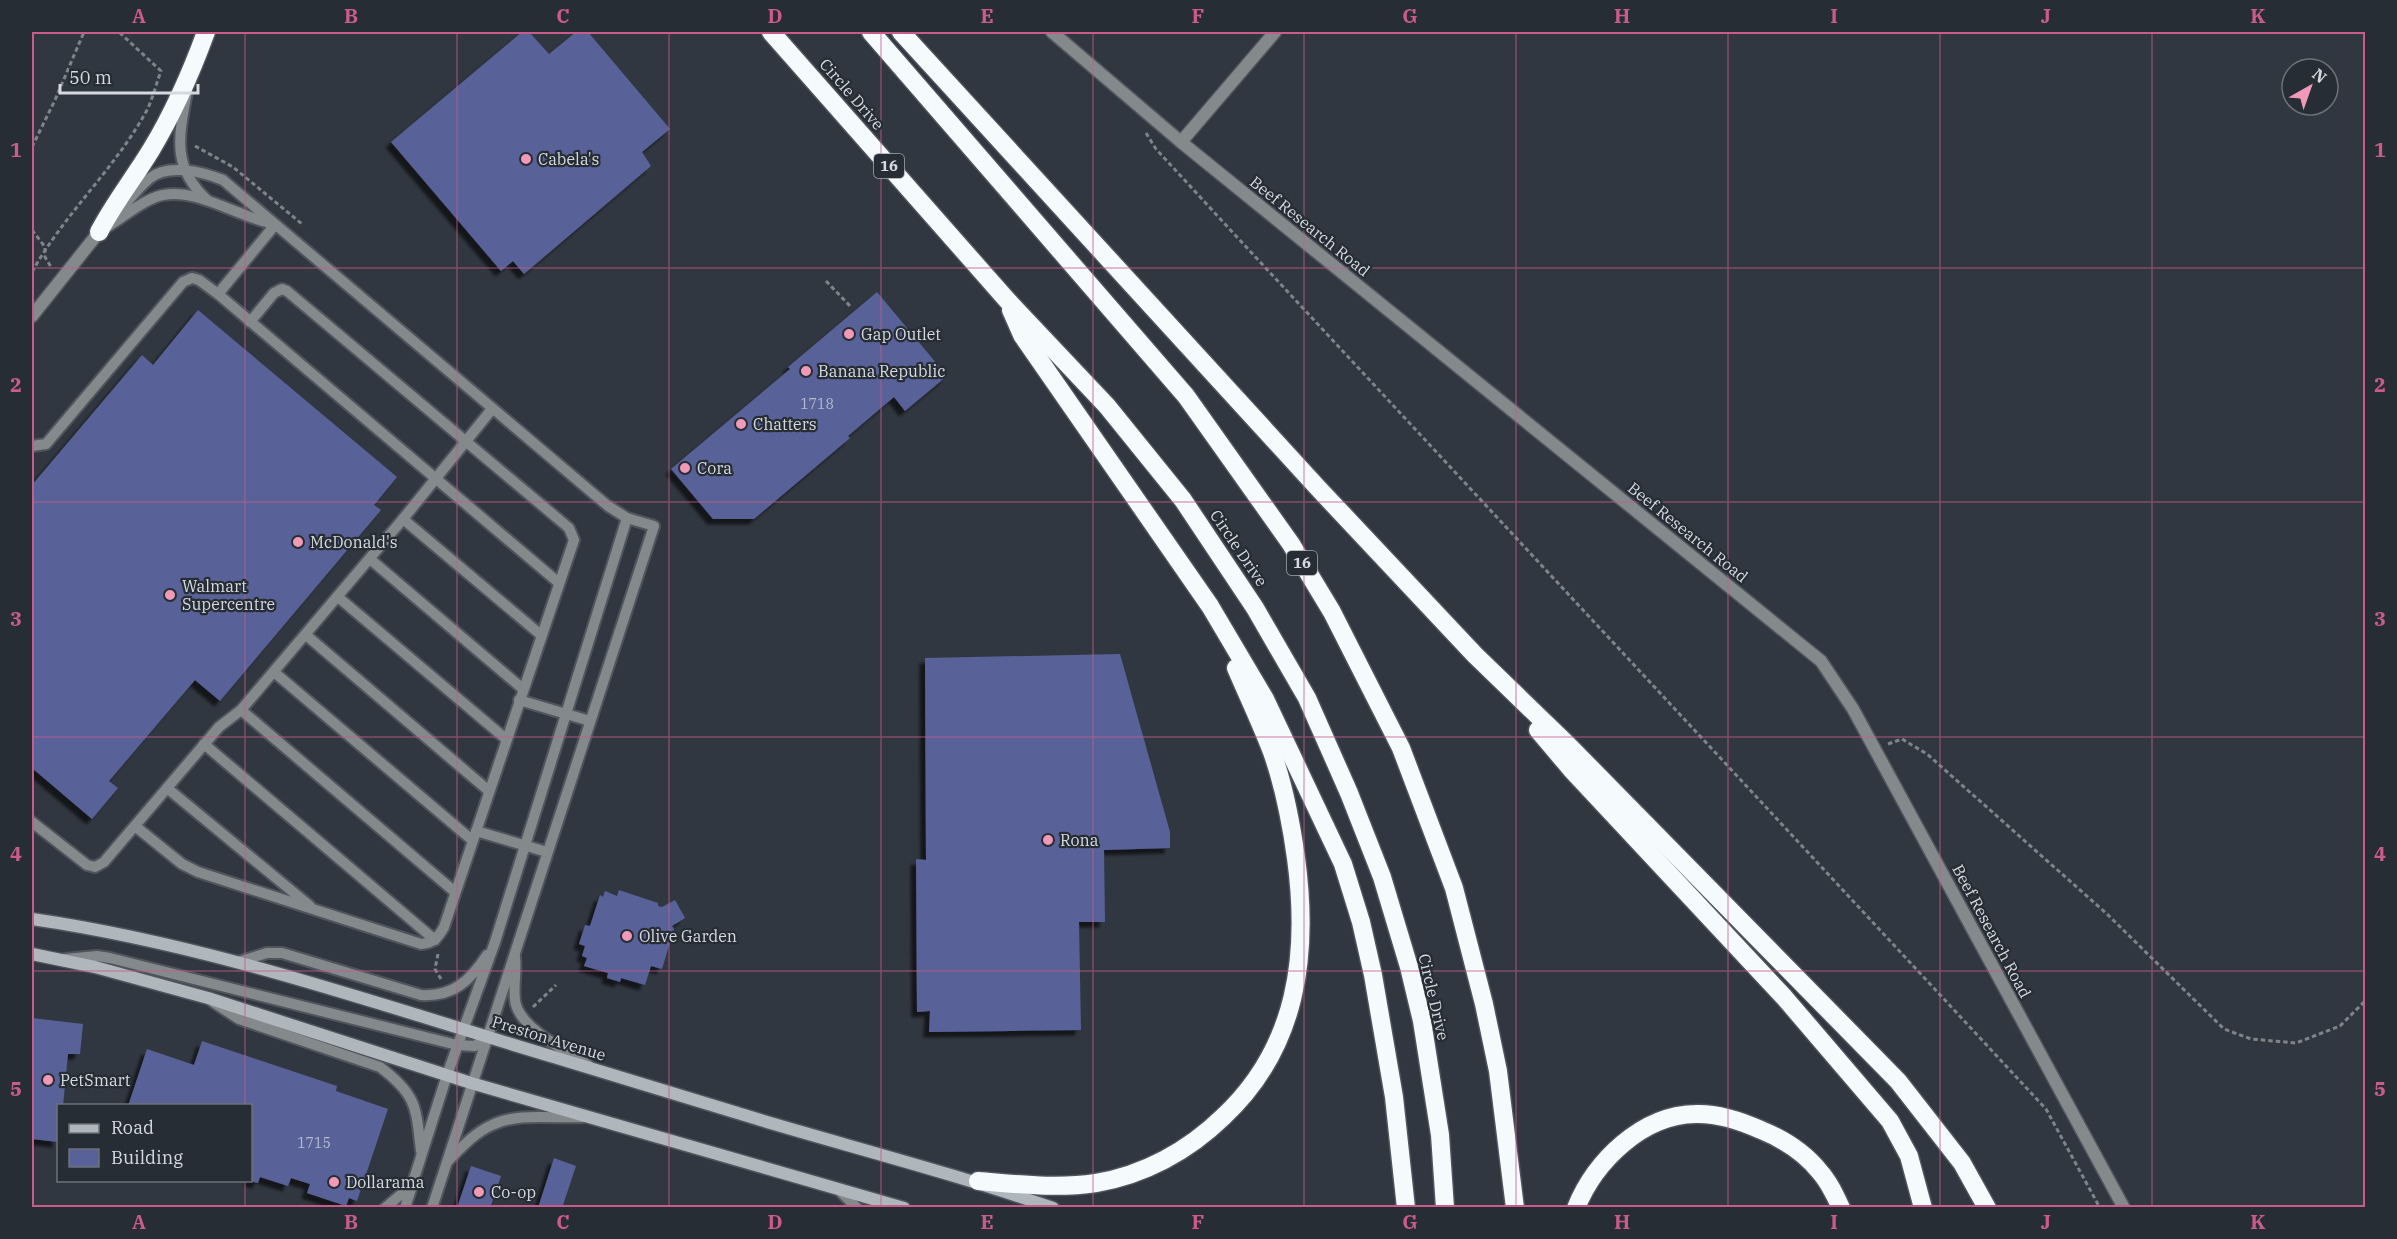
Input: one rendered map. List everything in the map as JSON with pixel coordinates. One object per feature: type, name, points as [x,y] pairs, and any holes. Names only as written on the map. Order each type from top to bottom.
[{"type":"highway","points":[[99,232],[115,203],[164,128],[191,74],[206,32]]},
{"type":"highway","name":"Circle Drive","points":[[771,32],[1007,300],[1107,406],[1183,500],[1249,598],[1307,698],[1382,877],[1409,967],[1422,1021],[1440,1135],[1445,1208]]},
{"type":"highway","name":"16","points":[[872,32],[1186,396],[1291,544],[1332,612],[1401,748],[1454,888],[1485,1004],[1498,1071],[1515,1208]]},
{"type":"highway","points":[[901,32],[1310,479],[1475,655],[1576,753],[1898,1081],[1962,1163],[1988,1208]]},
{"type":"highway","points":[[1007,300],[1022,335],[1210,606],[1266,699],[1346,874],[1361,922],[1373,975],[1394,1097],[1406,1208]]},
{"type":"highway","points":[[978,1181],[1046,1186],[1072,1185],[1117,1178],[1155,1165],[1203,1135],[1233,1108],[1262,1071],[1281,1035],[1294,997],[1301,956],[1301,906],[1294,840],[1272,752],[1210,606]]},
{"type":"highway","points":[[1475,655],[1571,769],[1784,996],[1890,1121],[1909,1156],[1923,1208]]},
{"type":"highway","points":[[1576,1208],[1601,1162],[1621,1144],[1669,1118],[1695,1113],[1742,1122],[1783,1141],[1805,1156],[1821,1172],[1841,1208]]},
{"type":"main road","name":"Preston Avenue","points":[[32,919],[122,934],[238,962],[767,1122],[978,1181],[1053,1208]]},
{"type":"main road","points":[[32,954],[208,998],[471,1083],[904,1208]]},
{"type":"street","name":"Beef Research Road","points":[[1052,32],[1181,142],[1821,661],[1853,709],[1875,748],[2124,1208]]},
{"type":"street","points":[[1181,142],[1275,32]]},
{"type":"street","points":[[32,316],[99,232]]},
{"type":"lane","points":[[191,74],[180,148],[185,171],[198,191],[209,202]]},
{"type":"lane","points":[[99,232],[151,177],[169,170],[185,171],[223,180],[272,224],[608,506],[627,518],[654,526],[432,1208]]},
{"type":"lane","points":[[99,232],[149,201],[162,195],[175,194],[209,202],[249,218],[272,224]]},
{"type":"lane","points":[[218,294],[272,224]]},
{"type":"lane","points":[[32,446],[46,444],[183,282],[192,278],[199,280],[218,294],[437,477],[559,583]]},
{"type":"lane","points":[[135,826],[189,869],[421,944],[429,944],[435,940],[444,927],[574,540],[573,533],[466,441],[282,289],[274,293],[250,322]]},
{"type":"lane","points":[[34,829],[77,859],[95,867],[104,862],[219,727],[241,710],[306,635],[492,409]]},
{"type":"lane","points":[[405,1208],[447,1075],[495,942],[627,518]]},
{"type":"lane","points":[[403,519],[541,635]]},
{"type":"lane","points":[[370,559],[523,688]]},
{"type":"lane","points":[[338,597],[506,739]]},
{"type":"lane","points":[[306,635],[489,791]]},
{"type":"lane","points":[[274,672],[474,836],[547,852]]},
{"type":"lane","points":[[519,700],[590,721]]},
{"type":"lane","points":[[241,710],[455,892]]},
{"type":"lane","points":[[204,744],[435,940]]},
{"type":"lane","points":[[167,788],[315,910]]},
{"type":"lane","points":[[238,962],[267,953],[282,953],[421,995],[435,996],[452,992],[463,984],[495,942]]},
{"type":"lane","points":[[514,955],[517,972],[515,994],[520,1014],[539,1033],[596,1070]]},
{"type":"lane","points":[[62,960],[81,957],[110,958],[457,1046],[475,1046],[487,1037]]},
{"type":"lane","points":[[208,998],[239,1019],[380,1067],[396,1079],[409,1094],[417,1110],[422,1154]]},
{"type":"lane","points":[[446,1164],[479,1133],[504,1120],[527,1117],[554,1119],[586,1117]]},
{"type":"lane","points":[[385,1208],[412,1185]]},
{"type":"lane","points":[[840,1191],[857,1208]]},
{"type":"path","points":[[32,147],[84,32]]},
{"type":"path","points":[[32,272],[45,247],[113,161],[147,110],[161,71],[119,32]]},
{"type":"path","points":[[1179,174],[2046,1109],[2100,1208]]},
{"type":"path","points":[[32,230],[45,247],[45,257],[61,282]]},
{"type":"path","points":[[826,281],[851,307]]},
{"type":"path","points":[[1875,748],[1902,739],[1927,754],[2107,914],[2224,1029],[2251,1039],[2296,1043],[2340,1026],[2366,1000]]},
{"type":"path","points":[[435,940],[438,957],[435,969],[444,986]]},
{"type":"path","points":[[532,1007],[556,985]]},
{"type":"building","name":"Cabela's","points":[[522,32],[529,32],[549,54],[576,32],[588,32],[670,129],[642,152],[651,166],[524,274],[513,261],[501,271],[391,142]]},
{"type":"building","points":[[877,292],[947,376],[905,411],[894,397],[848,436],[850,438],[754,519],[713,519],[671,469]]},
{"type":"building","name":"Walmart Supercentre","points":[[198,310],[397,477],[374,505],[381,510],[220,701],[195,680],[109,781],[118,788],[92,819],[32,768],[32,485],[142,355],[153,365]]},
{"type":"building","name":"Rona","points":[[1120,654],[1170,832],[1170,848],[1104,850],[1105,922],[1079,922],[1081,1030],[929,1032],[930,1011],[917,1012],[916,859],[926,860],[925,658]]},
{"type":"building","name":"Olive Garden","points":[[619,890],[658,903],[658,906],[662,907],[675,900],[685,918],[672,926],[674,929],[662,969],[651,966],[645,985],[621,978],[620,982],[607,978],[608,973],[584,966],[587,958],[582,956],[585,946],[579,944],[585,925],[590,926],[600,895],[603,897],[605,891],[617,896]]},
{"type":"building","name":"PetSmart","points":[[32,1018],[83,1024],[80,1054],[68,1054],[63,1104],[57,1104],[57,1142],[32,1139]]},
{"type":"building","points":[[202,1041],[337,1086],[336,1091],[388,1109],[357,1201],[349,1198],[346,1206],[307,1193],[310,1184],[291,1178],[288,1186],[260,1177],[258,1183],[252,1182],[252,1104],[129,1104],[147,1049],[194,1065]]},
{"type":"building","points":[[554,1158],[576,1166],[562,1208],[538,1208]]},
{"type":"building","name":"Co-op","points":[[471,1166],[501,1176],[490,1208],[457,1208]]},
{"type":"place","name":"Cabela's","points":[[526,159]]},
{"type":"place","name":"Gap Outlet","points":[[849,334]]},
{"type":"place","name":"Banana Republic","points":[[806,371]]},
{"type":"place","name":"Chatters","points":[[741,424]]},
{"type":"place","name":"Cora","points":[[685,468]]},
{"type":"place","name":"McDonald's","points":[[298,542]]},
{"type":"place","name":"Walmart Supercentre","points":[[170,595]]},
{"type":"place","name":"Rona","points":[[1048,840]]},
{"type":"place","name":"Olive Garden","points":[[627,936]]},
{"type":"place","name":"PetSmart","points":[[48,1080]]},
{"type":"place","name":"Dollarama","points":[[334,1182]]},
{"type":"place","name":"Co-op","points":[[479,1192]]}]
